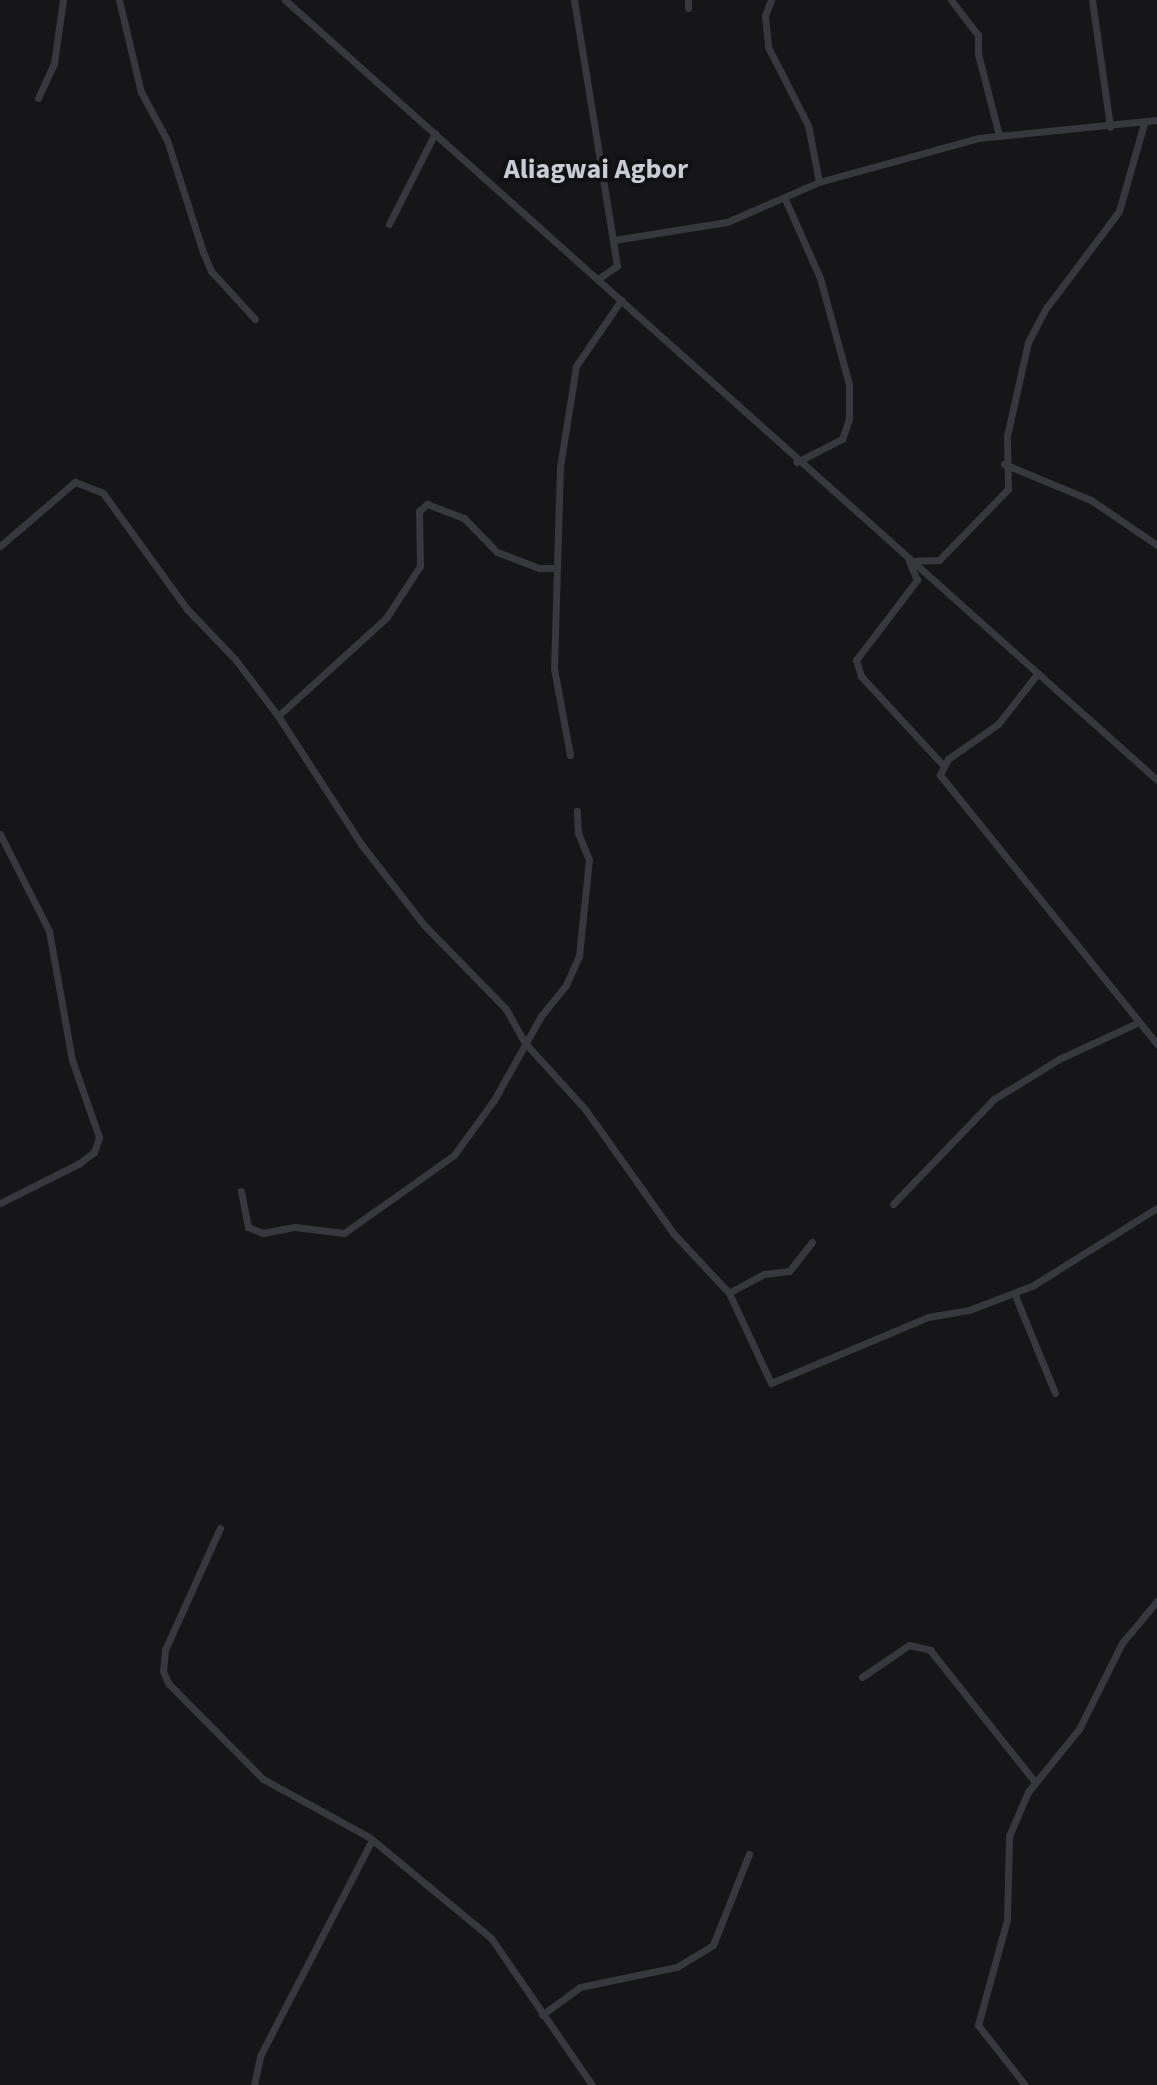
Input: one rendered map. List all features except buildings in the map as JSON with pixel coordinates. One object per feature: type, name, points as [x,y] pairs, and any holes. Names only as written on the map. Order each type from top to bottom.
[{"type":"street","points":[[38,98],[54,63],[63,0]]},
{"type":"street","points":[[119,0],[141,92],[167,140],[211,271],[255,319]]},
{"type":"street","points":[[285,0],[599,278],[797,462],[1157,780]]},
{"type":"street","points":[[574,0],[617,266],[599,278]]},
{"type":"street","points":[[771,0],[765,16],[768,47],[808,125],[819,182]]},
{"type":"street","points":[[951,0],[978,35],[978,54],[999,135]]},
{"type":"street","points":[[1092,0],[1110,127]]},
{"type":"street","points":[[614,240],[727,222],[819,182],[999,135],[1110,127],[1157,120]]},
{"type":"street","points":[[909,561],[939,560],[1008,489],[1004,464],[1010,418],[1034,325],[1119,211],[1144,123]]},
{"type":"street","points":[[389,224],[435,133]]},
{"type":"street","points":[[785,199],[820,278],[849,384],[849,419],[842,439],[797,462]]},
{"type":"street","points":[[570,755],[554,669],[560,467],[576,366],[621,300]]},
{"type":"street","points":[[1004,464],[1091,500],[1157,545]]},
{"type":"street","points":[[0,546],[75,482],[93,486],[278,716],[361,844],[424,925],[506,1009],[525,1043],[585,1109],[673,1233],[729,1293],[771,1383],[928,1317],[969,1310],[1014,1293],[1136,1225],[1157,1208]]},
{"type":"street","points":[[278,716],[386,618],[420,566],[419,511],[427,504],[464,518],[497,552],[539,568],[555,568]]},
{"type":"street","points":[[909,561],[917,580],[860,650],[857,668],[943,765],[943,782],[1156,1041]]},
{"type":"street","points":[[943,765],[998,724],[1038,673]]},
{"type":"street","points":[[241,1191],[248,1227],[263,1233],[295,1227],[344,1233],[454,1155],[566,985],[579,956],[589,860],[578,833],[577,811]]},
{"type":"street","points":[[0,834],[49,931],[72,1060],[99,1137],[94,1152],[80,1163],[0,1203]]},
{"type":"street","points":[[893,1204],[994,1099],[1059,1059],[1139,1022]]},
{"type":"street","points":[[1144,1029],[1157,1027]]},
{"type":"street","points":[[729,1293],[764,1274],[789,1271],[812,1242]]},
{"type":"street","points":[[1014,1293],[1055,1393]]},
{"type":"street","points":[[220,1528],[165,1650],[163,1671],[168,1683],[269,1784],[372,1840],[491,1938],[592,2085]]},
{"type":"street","points":[[1025,2085],[978,2025],[1007,1920],[1009,1836],[1035,1782],[1079,1729],[1122,1643],[1157,1601]]},
{"type":"street","points":[[862,1677],[909,1645],[930,1650],[1035,1782]]},
{"type":"street","points":[[254,2085],[260,2056],[372,1840]]},
{"type":"street","points":[[542,2015],[556,2001],[591,1983],[652,1975],[695,1959],[713,1945],[724,1925],[749,1854]]},
{"type":"district","name":"Aliagwai Agbor","points":[[596,169]]}]
